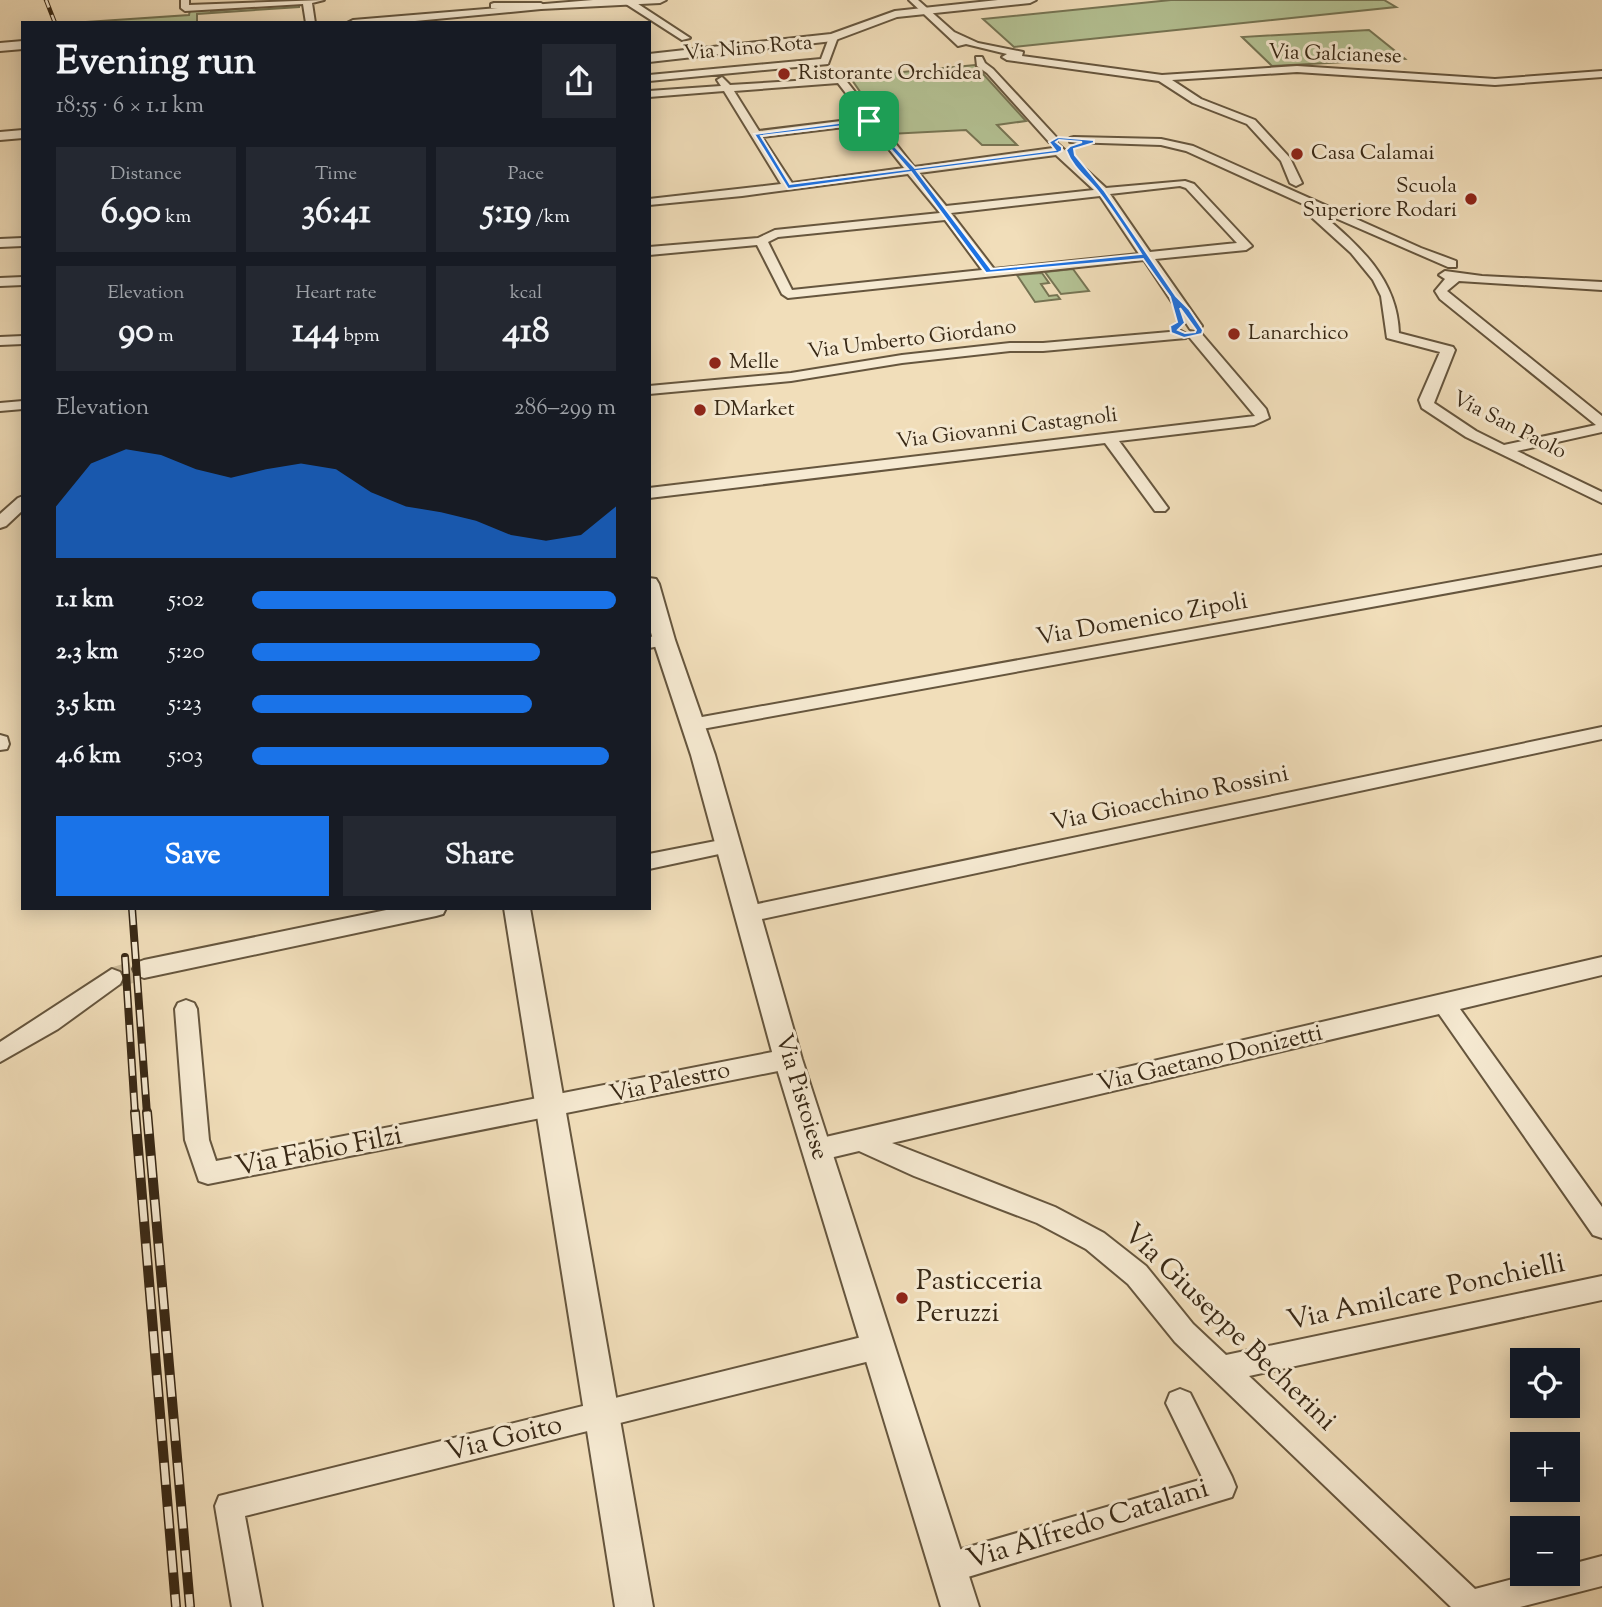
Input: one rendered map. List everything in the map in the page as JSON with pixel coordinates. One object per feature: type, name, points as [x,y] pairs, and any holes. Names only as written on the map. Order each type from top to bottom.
[{"type":"street","points":[[185,4],[320,0]]},
{"type":"street","points":[[375,21],[541,6],[660,0]]},
{"type":"street","name":"Via Galcianese","points":[[913,0],[964,47],[979,57],[997,61],[1043,62],[1162,78],[1297,69],[1495,82],[1602,74]]},
{"type":"street","points":[[651,58],[833,37],[888,16],[1030,0]]},
{"type":"street","points":[[307,1],[310,21]]},
{"type":"street","points":[[629,2],[685,38]]},
{"type":"street","points":[[661,32],[673,30]]},
{"type":"street","name":"Via Nino Rota","points":[[651,78],[825,62],[833,37]]},
{"type":"street","name":"Via Galcianese","points":[[957,39],[997,61]]},
{"type":"street","name":"Via Galcianese","points":[[957,39],[1068,66]]},
{"type":"street","points":[[0,47],[21,46]]},
{"type":"street","points":[[979,57],[980,64],[997,61],[1038,124],[1102,191],[1173,297],[1187,310],[1188,330]]},
{"type":"street","points":[[717,71],[788,187]]},
{"type":"street","points":[[1162,78],[1197,101],[1251,122],[1286,160],[1296,183]]},
{"type":"street","points":[[651,94],[841,80],[869,121],[913,170],[989,271]]},
{"type":"street","points":[[757,134],[869,121]]},
{"type":"street","points":[[1038,124],[1072,143]]},
{"type":"street","points":[[0,136],[21,134]]},
{"type":"street","points":[[651,202],[913,170],[1072,143],[1154,142],[1189,148],[1307,200],[1447,265],[1442,273],[1494,280],[1602,286]]},
{"type":"street","points":[[1072,143],[1070,150],[1081,170]]},
{"type":"street","points":[[651,251],[761,241],[775,234],[1102,191],[1187,184],[1246,246],[788,294],[761,241]]},
{"type":"street","name":"Via San Paolo","points":[[1307,200],[1311,211],[1372,266],[1394,317],[1392,335],[1448,350],[1426,400],[1427,405],[1472,434],[1602,498]]},
{"type":"street","points":[[0,243],[21,242]]},
{"type":"street","points":[[1464,276],[1443,287],[1441,291],[1444,296],[1602,425]]},
{"type":"street","points":[[0,282],[21,281]]},
{"type":"street","name":"Via Umberto Giordano","points":[[651,390],[791,377],[902,359],[1010,347],[1043,348],[1188,330]]},
{"type":"street","name":"Via Giovanni Castagnoli","points":[[651,493],[1262,418],[1261,412],[1188,330]]},
{"type":"street","points":[[0,341],[21,340]]},
{"type":"street","points":[[0,407],[21,405]]},
{"type":"street","points":[[1505,449],[1602,425]]},
{"type":"street","points":[[1109,438],[1160,508]]},
{"type":"street","points":[[1,521],[21,503]]},
{"type":"street","name":"Via Domenico Zipoli","points":[[691,725],[1602,560]]},
{"type":"street","name":"Via Pistoiese","points":[[651,598],[657,641],[703,755],[726,846],[788,1059],[960,1607]]},
{"type":"street","name":"Via Gioacchino Rossini","points":[[747,914],[1602,733]]},
{"type":"street","points":[[651,862],[726,846]]},
{"type":"street","points":[[144,969],[426,910]]},
{"type":"street","points":[[517,910],[634,1607]]},
{"type":"street","name":"Via Gaetano Donizetti","points":[[817,1150],[1602,966]]},
{"type":"street","points":[[0,1053],[50,1023],[112,978]]},
{"type":"street","points":[[1444,1003],[1602,1227]]},
{"type":"street","name":"Via Fabio Filzi","points":[[186,1009],[197,1140],[208,1172],[551,1107]]},
{"type":"street","name":"Via Palestro","points":[[551,1107],[788,1059]]},
{"type":"street","name":"Via Giuseppe Becherini","points":[[862,1141],[922,1168],[1046,1214],[1095,1241],[1137,1275],[1184,1333],[1471,1606]]},
{"type":"street","name":"Via Amilcare Ponchielli","points":[[1222,1369],[1602,1288]]},
{"type":"street","name":"Via Goito","points":[[247,1607],[229,1506],[878,1346]]},
{"type":"street","name":"Via Alfredo Catalani","points":[[948,1567],[1222,1487],[1180,1402]]},
{"type":"street","points":[[1471,1606],[1602,1571]]},
{"type":"green space","points":[[1171,0],[1384,0],[1396,7],[1014,47],[983,19]]},
{"type":"green space","points":[[299,5],[197,14],[197,21],[100,21],[189,15],[190,10]]},
{"type":"green space","points":[[1369,30],[1405,59],[1272,66],[1242,37]]},
{"type":"green space","points":[[975,65],[1026,121],[997,125],[1017,145],[982,145],[966,130],[889,134],[850,77]]},
{"type":"green space","points":[[1073,269],[1089,291],[1061,294],[1045,272]]},
{"type":"green space","points":[[1042,273],[1049,283],[1041,284],[1049,296],[1057,295],[1060,299],[1035,302],[1017,275]]},
{"type":"tunnel","points":[[112,978],[144,969]]},
{"type":"railway","points":[[46,0],[54,21]]},
{"type":"railway","points":[[132,910],[147,1114]]},
{"type":"railway","points":[[125,957],[135,1114]]},
{"type":"railway","points":[[135,1112],[176,1607]]},
{"type":"railway","points":[[147,1112],[190,1607]]},
{"type":"place","name":"Ristorante Orchidea","points":[[784,74]]},
{"type":"place","name":"Casa Calamai","points":[[1297,154]]},
{"type":"place","name":"Scuola Superiore Rodari","points":[[1471,199]]},
{"type":"place","name":"Lanarchico","points":[[1234,334]]},
{"type":"place","name":"Melle","points":[[715,363]]},
{"type":"place","name":"DMarket","points":[[700,410]]},
{"type":"place","name":"Pasticceria Peruzzi","points":[[902,1298]]},
{"type":"route","points":[[869,121],[757,134],[788,187],[913,170],[986,160],[1058,151],[1058,147],[1052,142],[1058,138],[1092,141],[1072,147],[1072,155],[1081,170],[1102,191],[1173,297],[1187,310],[1200,331],[1193,336],[1184,336],[1174,331],[1174,326],[1181,323],[1173,297],[1145,256],[989,271],[913,170],[869,121]]}]
